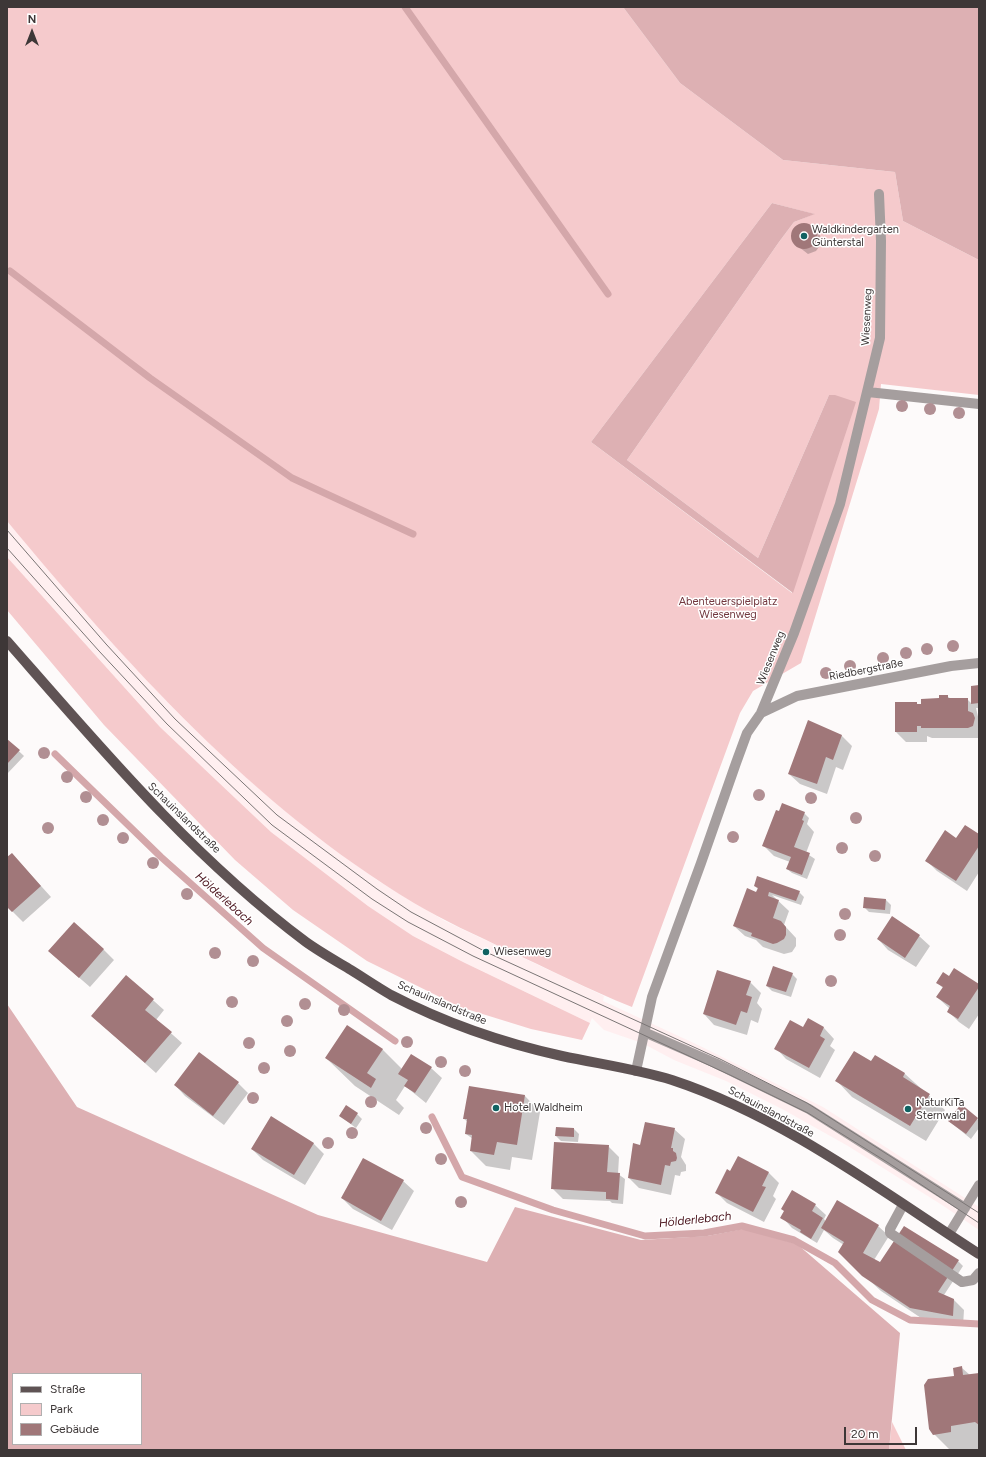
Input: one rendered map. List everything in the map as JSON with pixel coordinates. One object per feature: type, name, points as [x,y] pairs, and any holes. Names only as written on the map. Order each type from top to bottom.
[{"type":"main road","name":"Schauinslandstraße","points":[[7,641],[130,782],[235,884],[307,943],[390,994],[457,1025],[507,1042],[561,1056],[636,1071],[677,1082],[760,1117],[834,1159],[979,1254]]},
{"type":"street","name":"Wiesenweg","points":[[636,1071],[652,997],[702,863],[736,763],[747,733],[761,713],[794,633],[840,504],[880,338],[881,241],[879,194]]},
{"type":"street","points":[[868,392],[979,404]]},
{"type":"street","name":"Riedbergstraße","points":[[761,713],[797,696],[951,666],[979,663]]},
{"type":"street","points":[[644,1032],[715,1063],[809,1109],[965,1208]]},
{"type":"street","points":[[949,1234],[979,1186]]},
{"type":"street","points":[[903,1204],[890,1229],[890,1234],[962,1282],[973,1280],[979,1273]]},
{"type":"shaded area","points":[[623,7],[979,7],[979,260],[903,221],[895,172],[783,160],[680,83]]},
{"type":"shaded area","points":[[772,203],[815,214],[794,222],[627,460],[758,558],[829,395],[835,395],[856,402],[793,593],[591,442]]},
{"type":"shaded area","points":[[7,521],[112,643],[177,712],[233,766],[282,808],[344,856],[377,880],[445,921],[604,996],[603,1001],[698,1045],[823,1107],[979,1207],[979,1230],[848,1146],[784,1110],[726,1081],[674,1060],[642,1043],[604,1030],[592,1018],[590,1023],[463,962],[413,936],[368,906],[271,832],[160,727],[7,557]]},
{"type":"shaded area","points":[[7,1004],[77,1107],[318,1215],[487,1262],[515,1207],[641,1240],[707,1236],[743,1229],[797,1244],[900,1333],[889,1450],[7,1450]]},
{"type":"green space","name":"Abenteuerspielplatz Wiesenweg","points":[[7,7],[623,7],[680,83],[783,160],[895,172],[903,221],[979,260],[979,395],[881,384],[879,409],[801,663],[753,691],[740,713],[632,1007],[585,987],[425,910],[355,865],[299,822],[246,777],[195,729],[146,679],[98,627],[7,521]],"holes":[[[772,203],[814,214],[794,222],[627,460],[758,558],[829,395],[792,593],[591,442]]]},
{"type":"green space","points":[[7,557],[160,727],[271,832],[368,906],[413,936],[463,962],[590,1023],[582,1040],[531,1029],[460,1007],[367,961],[293,910],[235,860],[104,725],[7,610]]},
{"type":"green space","points":[[892,1422],[906,1450],[889,1450]]},
{"type":"building","name":"Waldkindergarten Günterstal","points":[[804,223],[813,227],[817,236],[813,245],[804,249],[795,245],[791,236],[795,227]]},
{"type":"building","points":[[979,685],[979,703],[971,704],[971,686]]},
{"type":"building","points":[[939,695],[948,695],[948,698],[968,698],[968,711],[973,713],[975,718],[973,726],[968,728],[921,728],[921,726],[917,726],[917,732],[895,732],[895,702],[917,702],[917,704],[921,704],[921,699],[939,698]]},
{"type":"building","points":[[808,720],[842,735],[833,760],[826,757],[817,784],[788,774]]},
{"type":"building","points":[[7,739],[20,750],[7,764]]},
{"type":"building","points":[[782,803],[805,812],[802,820],[804,821],[794,847],[810,853],[802,875],[786,869],[791,857],[762,846],[776,810],[779,811]]},
{"type":"building","points":[[965,825],[979,834],[979,846],[956,881],[925,861],[945,830],[956,838]]},
{"type":"building","points":[[12,853],[41,886],[12,912],[7,907],[7,857]]},
{"type":"building","points":[[757,876],[800,891],[796,901],[769,892],[768,896],[779,900],[773,918],[781,921],[786,927],[786,935],[784,939],[777,943],[773,944],[751,936],[752,933],[733,926],[747,888],[756,892],[758,888],[754,886]]},
{"type":"building","points":[[864,897],[886,899],[885,910],[863,908]]},
{"type":"building","points":[[892,916],[920,935],[905,958],[877,939]]},
{"type":"building","points":[[74,922],[104,949],[79,978],[48,951]]},
{"type":"building","points":[[773,966],[793,973],[786,992],[766,986]]},
{"type":"building","points":[[954,968],[979,984],[979,987],[958,1019],[947,1012],[950,1006],[936,997],[943,987],[936,983],[943,972],[949,976]]},
{"type":"building","points":[[717,970],[751,981],[746,995],[752,997],[747,1013],[741,1011],[736,1025],[703,1014]]},
{"type":"building","points":[[126,975],[154,999],[145,1010],[172,1032],[145,1063],[91,1016]]},
{"type":"building","points":[[808,1018],[824,1027],[820,1036],[825,1039],[809,1068],[774,1049],[790,1020],[803,1027]]},
{"type":"building","points":[[347,1025],[383,1049],[367,1073],[376,1079],[371,1088],[325,1058]]},
{"type":"building","points":[[854,1051],[871,1061],[875,1055],[905,1073],[903,1077],[930,1094],[910,1126],[835,1081]]},
{"type":"building","points":[[199,1052],[239,1082],[213,1116],[174,1085]]},
{"type":"building","points":[[411,1054],[432,1067],[415,1093],[404,1086],[408,1080],[398,1074]]},
{"type":"building","points":[[469,1086],[525,1095],[517,1145],[497,1142],[494,1155],[470,1151],[472,1135],[465,1134],[467,1119],[463,1119]]},
{"type":"building","points":[[961,1104],[978,1118],[966,1134],[948,1121]]},
{"type":"building","points":[[346,1105],[358,1113],[351,1124],[339,1116]]},
{"type":"building","points":[[271,1116],[314,1143],[294,1175],[251,1149]]},
{"type":"building","points":[[645,1122],[675,1128],[671,1148],[673,1148],[673,1151],[676,1153],[677,1158],[676,1161],[671,1162],[670,1166],[665,1165],[661,1185],[628,1178],[633,1143],[640,1145]]},
{"type":"building","points":[[556,1127],[574,1128],[574,1137],[555,1136]]},
{"type":"building","points":[[554,1142],[609,1145],[607,1172],[620,1173],[618,1200],[606,1199],[606,1192],[551,1189]]},
{"type":"building","points":[[738,1156],[769,1172],[762,1186],[766,1187],[753,1212],[715,1193],[727,1169],[730,1171]]},
{"type":"building","points":[[363,1158],[404,1180],[381,1221],[341,1198]]},
{"type":"building","points":[[792,1190],[816,1204],[812,1211],[823,1218],[811,1239],[800,1232],[801,1230],[780,1218],[784,1211],[781,1209]]},
{"type":"building","points":[[837,1200],[879,1225],[863,1253],[880,1262],[904,1226],[959,1260],[938,1292],[954,1299],[953,1316],[910,1308],[862,1276],[838,1252],[844,1242],[821,1228]]},
{"type":"building","points":[[962,1366],[963,1375],[979,1373],[979,1425],[975,1422],[951,1426],[951,1432],[933,1435],[929,1429],[924,1385],[928,1379],[954,1376],[953,1368]]},
{"type":"waterway","points":[[405,7],[608,294]]},
{"type":"waterway","points":[[10,271],[150,378],[292,478],[413,534]]},
{"type":"waterway","name":"Hölderlebach","points":[[55,754],[161,857],[263,948],[395,1041]]},
{"type":"waterway","name":"Hölderlebach","points":[[432,1117],[462,1177],[553,1210],[645,1236],[704,1233],[742,1226],[794,1240],[835,1263],[872,1300],[910,1320],[979,1324]]},
{"type":"tram line","points":[[7,530],[106,644],[175,719],[277,815],[377,889],[411,912],[486,952],[720,1059],[807,1103],[979,1213]]},
{"type":"tram line","points":[[7,548],[99,651],[167,724],[272,825],[372,899],[408,922],[473,956],[730,1075],[808,1113],[887,1162],[979,1223]]},
{"type":"place","name":"Waldkindergarten Günterstal","points":[[804,236]]},
{"type":"place","name":"Wiesenweg","points":[[486,952]]},
{"type":"place","name":"Hotel Waldheim","points":[[496,1108]]},
{"type":"place","name":"NaturKiTa Sternwald","points":[[908,1109]]}]
